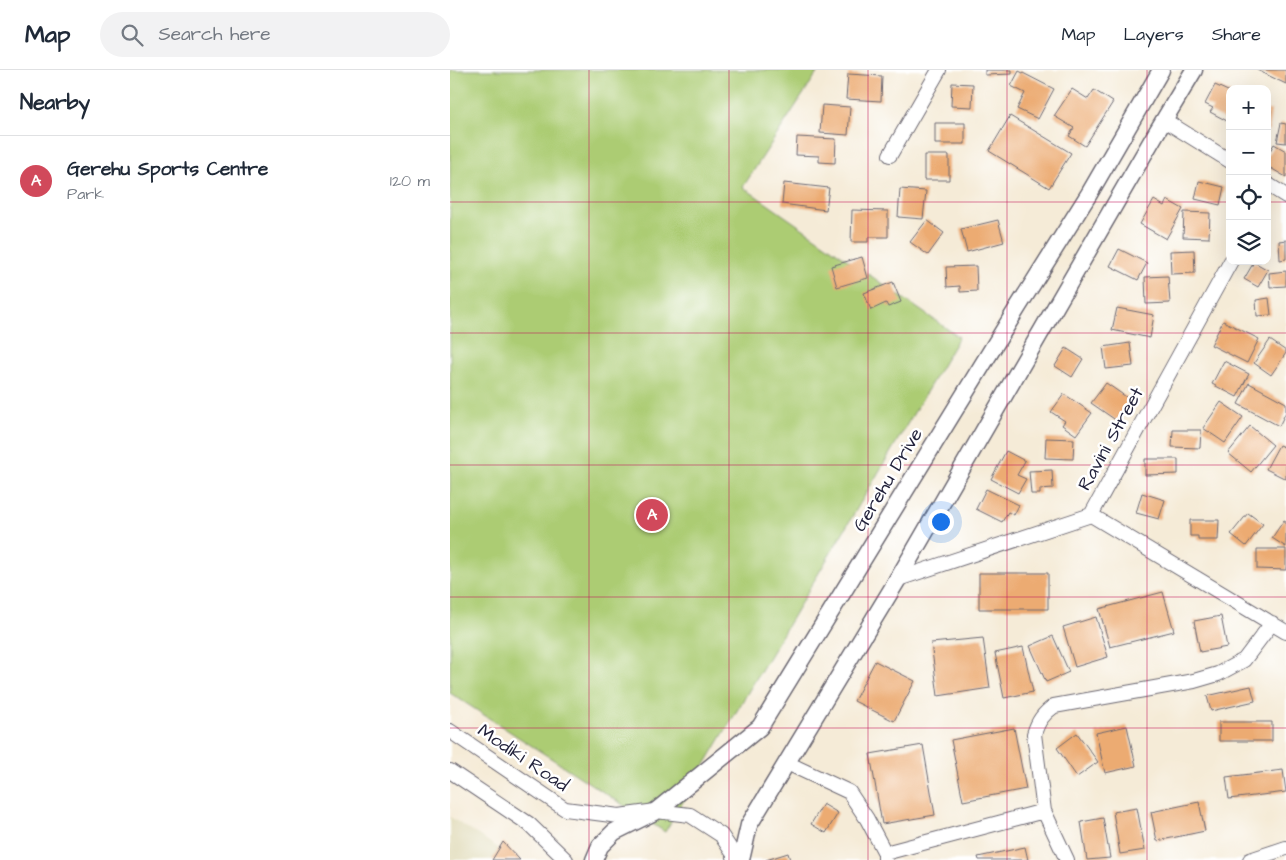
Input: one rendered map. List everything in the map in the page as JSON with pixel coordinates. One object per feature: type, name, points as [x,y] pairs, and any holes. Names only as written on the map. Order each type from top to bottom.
[{"type":"street","points":[[890,155],[939,70]]},
{"type":"street","name":"Gerehu Drive","points":[[594,860],[600,846],[614,832],[656,811],[760,727],[1018,306],[1089,194],[1161,70]]},
{"type":"street","points":[[741,860],[749,825],[898,579],[1194,70]]},
{"type":"street","points":[[1164,120],[1226,159]]},
{"type":"street","points":[[1271,190],[1286,196]]},
{"type":"street","name":"Ravini Street","points":[[1229,265],[1091,515],[1286,632]]},
{"type":"street","points":[[898,579],[1091,515]]},
{"type":"street","points":[[1067,860],[1044,812],[1034,734],[1037,723],[1044,713],[1054,706],[1194,681],[1218,674],[1244,660],[1272,624]]},
{"type":"street","name":"Modiki Road","points":[[450,731],[565,809],[619,816],[656,811],[690,815],[721,835],[733,853],[735,860]]},
{"type":"street","points":[[787,763],[849,792],[867,819],[886,857],[1044,812]]},
{"type":"street","points":[[450,771],[529,824],[566,860]]},
{"type":"street","points":[[1250,860],[1286,848]]},
{"type":"shaded area","points":[[450,817],[517,860],[450,860]]},
{"type":"green space","points":[[450,70],[819,70],[743,187],[959,337],[665,832],[450,693]]},
{"type":"building","points":[[985,70],[1012,70],[1012,74],[985,75]]},
{"type":"building","points":[[1257,70],[1286,70],[1286,84]]},
{"type":"building","points":[[1019,71],[1054,89],[1038,119],[1017,109],[1025,93],[1011,86]]},
{"type":"building","points":[[848,74],[882,76],[881,101],[846,99]]},
{"type":"building","points":[[952,83],[973,84],[972,107],[951,106]]},
{"type":"building","points":[[1215,85],[1226,90],[1226,120],[1210,112],[1213,108],[1205,104]]},
{"type":"building","points":[[1072,89],[1088,99],[1094,90],[1113,102],[1085,146],[1069,136],[1074,128],[1054,116]]},
{"type":"building","points":[[822,105],[850,107],[848,135],[820,133]]},
{"type":"building","points":[[1010,116],[1071,153],[1049,188],[989,151]]},
{"type":"building","points":[[935,123],[965,123],[965,144],[935,144]]},
{"type":"building","points":[[1281,123],[1286,124],[1286,143],[1277,142]]},
{"type":"building","points":[[797,137],[836,139],[835,163],[819,162],[819,156],[796,155]]},
{"type":"building","points":[[1274,144],[1286,151],[1286,177],[1271,168],[1271,149]]},
{"type":"building","points":[[924,155],[949,155],[949,180],[924,180]]},
{"type":"building","points":[[1199,181],[1224,187],[1220,205],[1195,199]]},
{"type":"building","points":[[784,183],[829,188],[826,210],[782,204]]},
{"type":"building","points":[[900,189],[926,191],[923,219],[898,217]]},
{"type":"building","points":[[1154,200],[1164,206],[1167,200],[1183,209],[1166,239],[1140,224]]},
{"type":"building","points":[[852,210],[888,211],[888,237],[868,237],[868,242],[851,242]]},
{"type":"building","points":[[1184,212],[1210,213],[1209,238],[1183,237]]},
{"type":"building","points":[[927,220],[944,233],[928,255],[910,242]]},
{"type":"building","points":[[998,220],[1004,242],[967,252],[961,229]]},
{"type":"building","points":[[1286,240],[1286,259],[1280,260],[1279,241]]},
{"type":"building","points":[[1119,249],[1147,263],[1138,280],[1110,266]]},
{"type":"building","points":[[1194,250],[1195,273],[1171,274],[1170,251]]},
{"type":"building","points":[[862,257],[868,278],[837,287],[831,266]]},
{"type":"building","points":[[1252,265],[1259,265],[1268,270],[1258,287],[1244,279]]},
{"type":"building","points":[[976,266],[977,291],[960,292],[960,286],[947,287],[946,267]]},
{"type":"building","points":[[1286,271],[1286,286],[1270,287],[1269,273]]},
{"type":"building","points":[[1168,276],[1170,303],[1146,304],[1145,277]]},
{"type":"building","points":[[893,282],[901,302],[888,307],[886,303],[871,310],[864,293]]},
{"type":"building","points":[[1269,298],[1271,315],[1257,316],[1256,300]]},
{"type":"building","points":[[1117,308],[1154,315],[1150,338],[1112,330]]},
{"type":"building","points":[[1223,321],[1259,339],[1247,363],[1211,345]]},
{"type":"building","points":[[1270,340],[1286,351],[1271,375],[1254,363]]},
{"type":"building","points":[[1130,343],[1133,366],[1106,369],[1103,347]]},
{"type":"building","points":[[1066,348],[1083,359],[1072,377],[1055,366]]},
{"type":"building","points":[[1224,361],[1249,374],[1237,397],[1212,384]]},
{"type":"building","points":[[1106,383],[1132,401],[1117,421],[1091,403]]},
{"type":"building","points":[[1249,383],[1286,403],[1286,412],[1279,426],[1238,404]]},
{"type":"building","points":[[1064,394],[1092,413],[1076,435],[1062,425],[1065,421],[1051,412]]},
{"type":"building","points":[[1221,402],[1243,417],[1225,443],[1203,428]]},
{"type":"building","points":[[1250,426],[1273,445],[1251,472],[1228,453]]},
{"type":"building","points":[[1173,430],[1201,430],[1200,448],[1172,447]]},
{"type":"building","points":[[1046,438],[1074,439],[1073,459],[1045,458]]},
{"type":"building","points":[[1279,445],[1286,448],[1286,479],[1266,469]]},
{"type":"building","points":[[1006,451],[1025,461],[1017,475],[1026,479],[1018,493],[991,479]]},
{"type":"building","points":[[1145,459],[1178,459],[1178,474],[1145,475]]},
{"type":"building","points":[[1052,470],[1053,488],[1040,489],[1040,494],[1031,494],[1029,471]]},
{"type":"building","points":[[986,489],[1019,505],[1014,515],[1008,512],[1002,522],[976,509]]},
{"type":"building","points":[[1142,493],[1165,500],[1159,519],[1136,513]]},
{"type":"building","points":[[1248,513],[1263,524],[1246,546],[1231,534]]},
{"type":"building","points":[[1190,520],[1219,520],[1218,540],[1198,540],[1198,536],[1190,536]]},
{"type":"building","points":[[1284,520],[1286,521],[1286,547],[1272,538]]},
{"type":"building","points":[[1257,549],[1286,549],[1286,570],[1257,569]]},
{"type":"building","points":[[979,573],[1048,573],[1048,609],[979,609]]},
{"type":"building","points":[[1163,592],[1174,631],[1110,647],[1099,609]]},
{"type":"building","points":[[1221,616],[1227,647],[1200,652],[1194,621]]},
{"type":"building","points":[[1096,617],[1108,657],[1075,667],[1063,627]]},
{"type":"building","points":[[1053,636],[1069,672],[1046,682],[1030,646]]},
{"type":"building","points":[[983,638],[990,688],[938,696],[931,643]]},
{"type":"building","points":[[1023,647],[1033,692],[1004,698],[995,653]]},
{"type":"building","points":[[875,661],[915,681],[894,721],[854,701]]},
{"type":"building","points":[[1251,686],[1255,701],[1211,711],[1207,696]]},
{"type":"building","points":[[1219,722],[1272,722],[1272,741],[1219,741]]},
{"type":"building","points":[[1127,726],[1136,766],[1105,773],[1096,733]]},
{"type":"building","points":[[1014,728],[1026,789],[963,801],[951,740]]},
{"type":"building","points":[[1077,733],[1098,762],[1077,777],[1057,748]]},
{"type":"building","points":[[923,745],[935,815],[882,824],[870,754]]},
{"type":"building","points":[[1283,770],[1286,792],[1229,799],[1226,777]]},
{"type":"building","points":[[1199,802],[1205,831],[1157,841],[1151,812]]},
{"type":"building","points":[[823,804],[838,813],[826,833],[811,824]]},
{"type":"building","points":[[1137,808],[1145,850],[1120,854],[1113,812]]},
{"type":"building","points":[[1103,818],[1110,858],[1087,860],[1081,822]]},
{"type":"building","points":[[503,842],[520,860],[492,860]]},
{"type":"building","points":[[1025,847],[1028,860],[979,860],[978,857]]},
{"type":"building","points":[[788,853],[790,860],[766,860]]},
{"type":"place","name":"Gerehu Sports Centre","points":[[652,515]]}]
